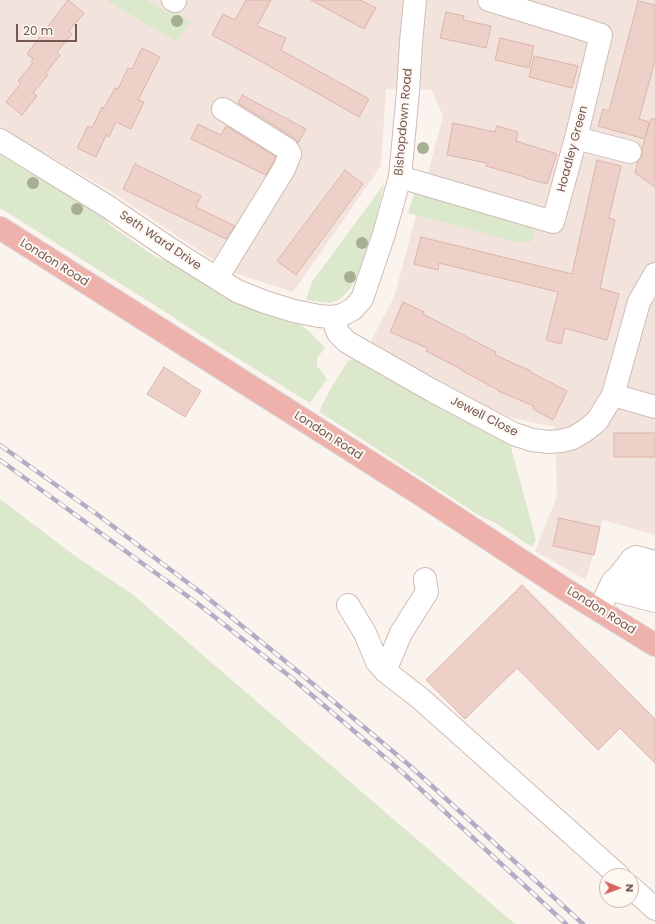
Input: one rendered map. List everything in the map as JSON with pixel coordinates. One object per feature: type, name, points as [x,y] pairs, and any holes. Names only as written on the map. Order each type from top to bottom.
[{"type":"highway","name":"London Road","points":[[0,228],[655,645]]},
{"type":"street","name":"Bishopdown Road","points":[[332,317],[342,315],[353,309],[362,298],[384,234],[400,177],[408,92],[410,42],[416,0]]},
{"type":"street","name":"Hoadley Green","points":[[400,177],[553,222],[576,138],[601,35],[489,0]]},
{"type":"street","points":[[217,278],[284,169],[290,154],[287,149],[223,109]]},
{"type":"street","points":[[576,138],[630,152]]},
{"type":"street","name":"Seth Ward Drive","points":[[0,140],[107,206],[170,249],[237,291],[294,311],[332,317]]},
{"type":"street","name":"Jewell Close","points":[[332,317],[338,333],[347,342],[433,391],[514,434],[532,440],[549,442],[561,441],[573,438],[597,421],[613,395],[639,302],[655,274]]},
{"type":"street","points":[[613,395],[655,407]]},
{"type":"street","points":[[599,610],[614,583],[632,559],[636,557],[655,562]]},
{"type":"street","points":[[614,583],[628,575],[655,582]]},
{"type":"street","points":[[385,671],[400,633],[427,592],[425,579]]},
{"type":"street","points":[[614,583],[655,601]]},
{"type":"street","points":[[348,605],[365,633],[377,662],[385,671],[421,699],[610,868]]},
{"type":"street","points":[[639,894],[655,909]]},
{"type":"shaded area","points":[[0,0],[655,0],[655,535],[603,520],[586,580],[535,551],[557,496],[555,427],[490,413],[370,343],[394,297],[443,117],[432,90],[386,89],[381,166],[293,292],[231,272],[110,191],[0,127]]},
{"type":"green space","points":[[106,0],[146,0],[171,14],[173,11],[191,21],[177,42]]},
{"type":"green space","points":[[0,148],[94,205],[110,225],[157,258],[177,263],[301,325],[309,331],[325,348],[317,358],[317,366],[327,379],[310,403],[0,208]]},
{"type":"green space","points":[[384,184],[375,223],[360,268],[350,289],[340,299],[330,303],[306,300],[312,282]]},
{"type":"green space","points":[[418,193],[532,226],[534,230],[533,239],[529,243],[517,242],[408,213],[414,194]]},
{"type":"green space","points":[[358,360],[509,440],[536,540],[532,547],[494,522],[480,516],[320,412],[330,390],[348,361]]},
{"type":"green space","points":[[0,499],[75,556],[132,594],[515,924],[0,924]]},
{"type":"building","points":[[68,0],[84,13],[69,31],[72,34],[57,52],[60,55],[46,73],[48,75],[33,93],[37,96],[22,115],[6,102],[21,83],[18,81],[33,63],[31,62],[33,59],[27,54]]},
{"type":"building","points":[[246,0],[271,0],[257,26],[286,38],[281,50],[369,99],[359,117],[212,35],[223,14],[235,20]]},
{"type":"building","points":[[311,0],[360,0],[376,8],[364,29]]},
{"type":"building","points":[[638,1],[655,5],[655,61],[639,119],[649,122],[645,138],[651,119],[655,119],[655,187],[635,173],[638,161],[642,156],[642,148],[645,139],[598,126],[603,109],[609,111]]},
{"type":"building","points":[[446,12],[464,16],[463,20],[491,26],[486,48],[440,38]]},
{"type":"building","points":[[500,38],[534,46],[529,68],[495,60]]},
{"type":"building","points":[[142,48],[160,57],[138,100],[144,102],[131,129],[116,122],[109,137],[106,135],[96,157],[77,148],[88,126],[92,128],[102,107],[104,108],[115,88],[118,89],[128,68],[132,69]]},
{"type":"building","points":[[534,56],[578,66],[572,88],[529,77]]},
{"type":"building","points":[[242,95],[306,129],[298,143],[294,138],[238,103]]},
{"type":"building","points":[[453,123],[495,132],[497,126],[518,132],[516,141],[557,154],[547,184],[486,166],[487,163],[447,155]]},
{"type":"building","points":[[198,124],[221,135],[226,126],[276,157],[266,175],[191,139]]},
{"type":"building","points":[[597,160],[621,166],[609,218],[615,220],[600,288],[619,294],[607,340],[565,328],[561,344],[546,340],[558,292],[439,263],[438,270],[414,264],[421,237],[572,274]]},
{"type":"building","points":[[135,164],[201,196],[196,207],[235,226],[226,239],[123,189]]},
{"type":"building","points":[[345,170],[363,184],[296,275],[277,261]]},
{"type":"building","points":[[403,302],[496,352],[495,355],[531,371],[530,372],[567,391],[553,420],[533,409],[534,406],[498,391],[461,369],[426,351],[427,348],[390,332]]},
{"type":"building","points":[[164,367],[201,391],[185,417],[147,394]]},
{"type":"building","points":[[614,433],[655,433],[655,457],[614,457]]},
{"type":"building","points":[[559,518],[600,527],[594,555],[553,546]]},
{"type":"building","points":[[522,585],[655,719],[655,763],[620,728],[598,750],[517,668],[465,719],[426,680]]},
{"type":"railway","points":[[0,445],[98,515],[204,595],[301,674],[409,765],[583,924]]},
{"type":"railway","points":[[0,460],[197,603],[293,679],[402,772],[566,924]]}]
